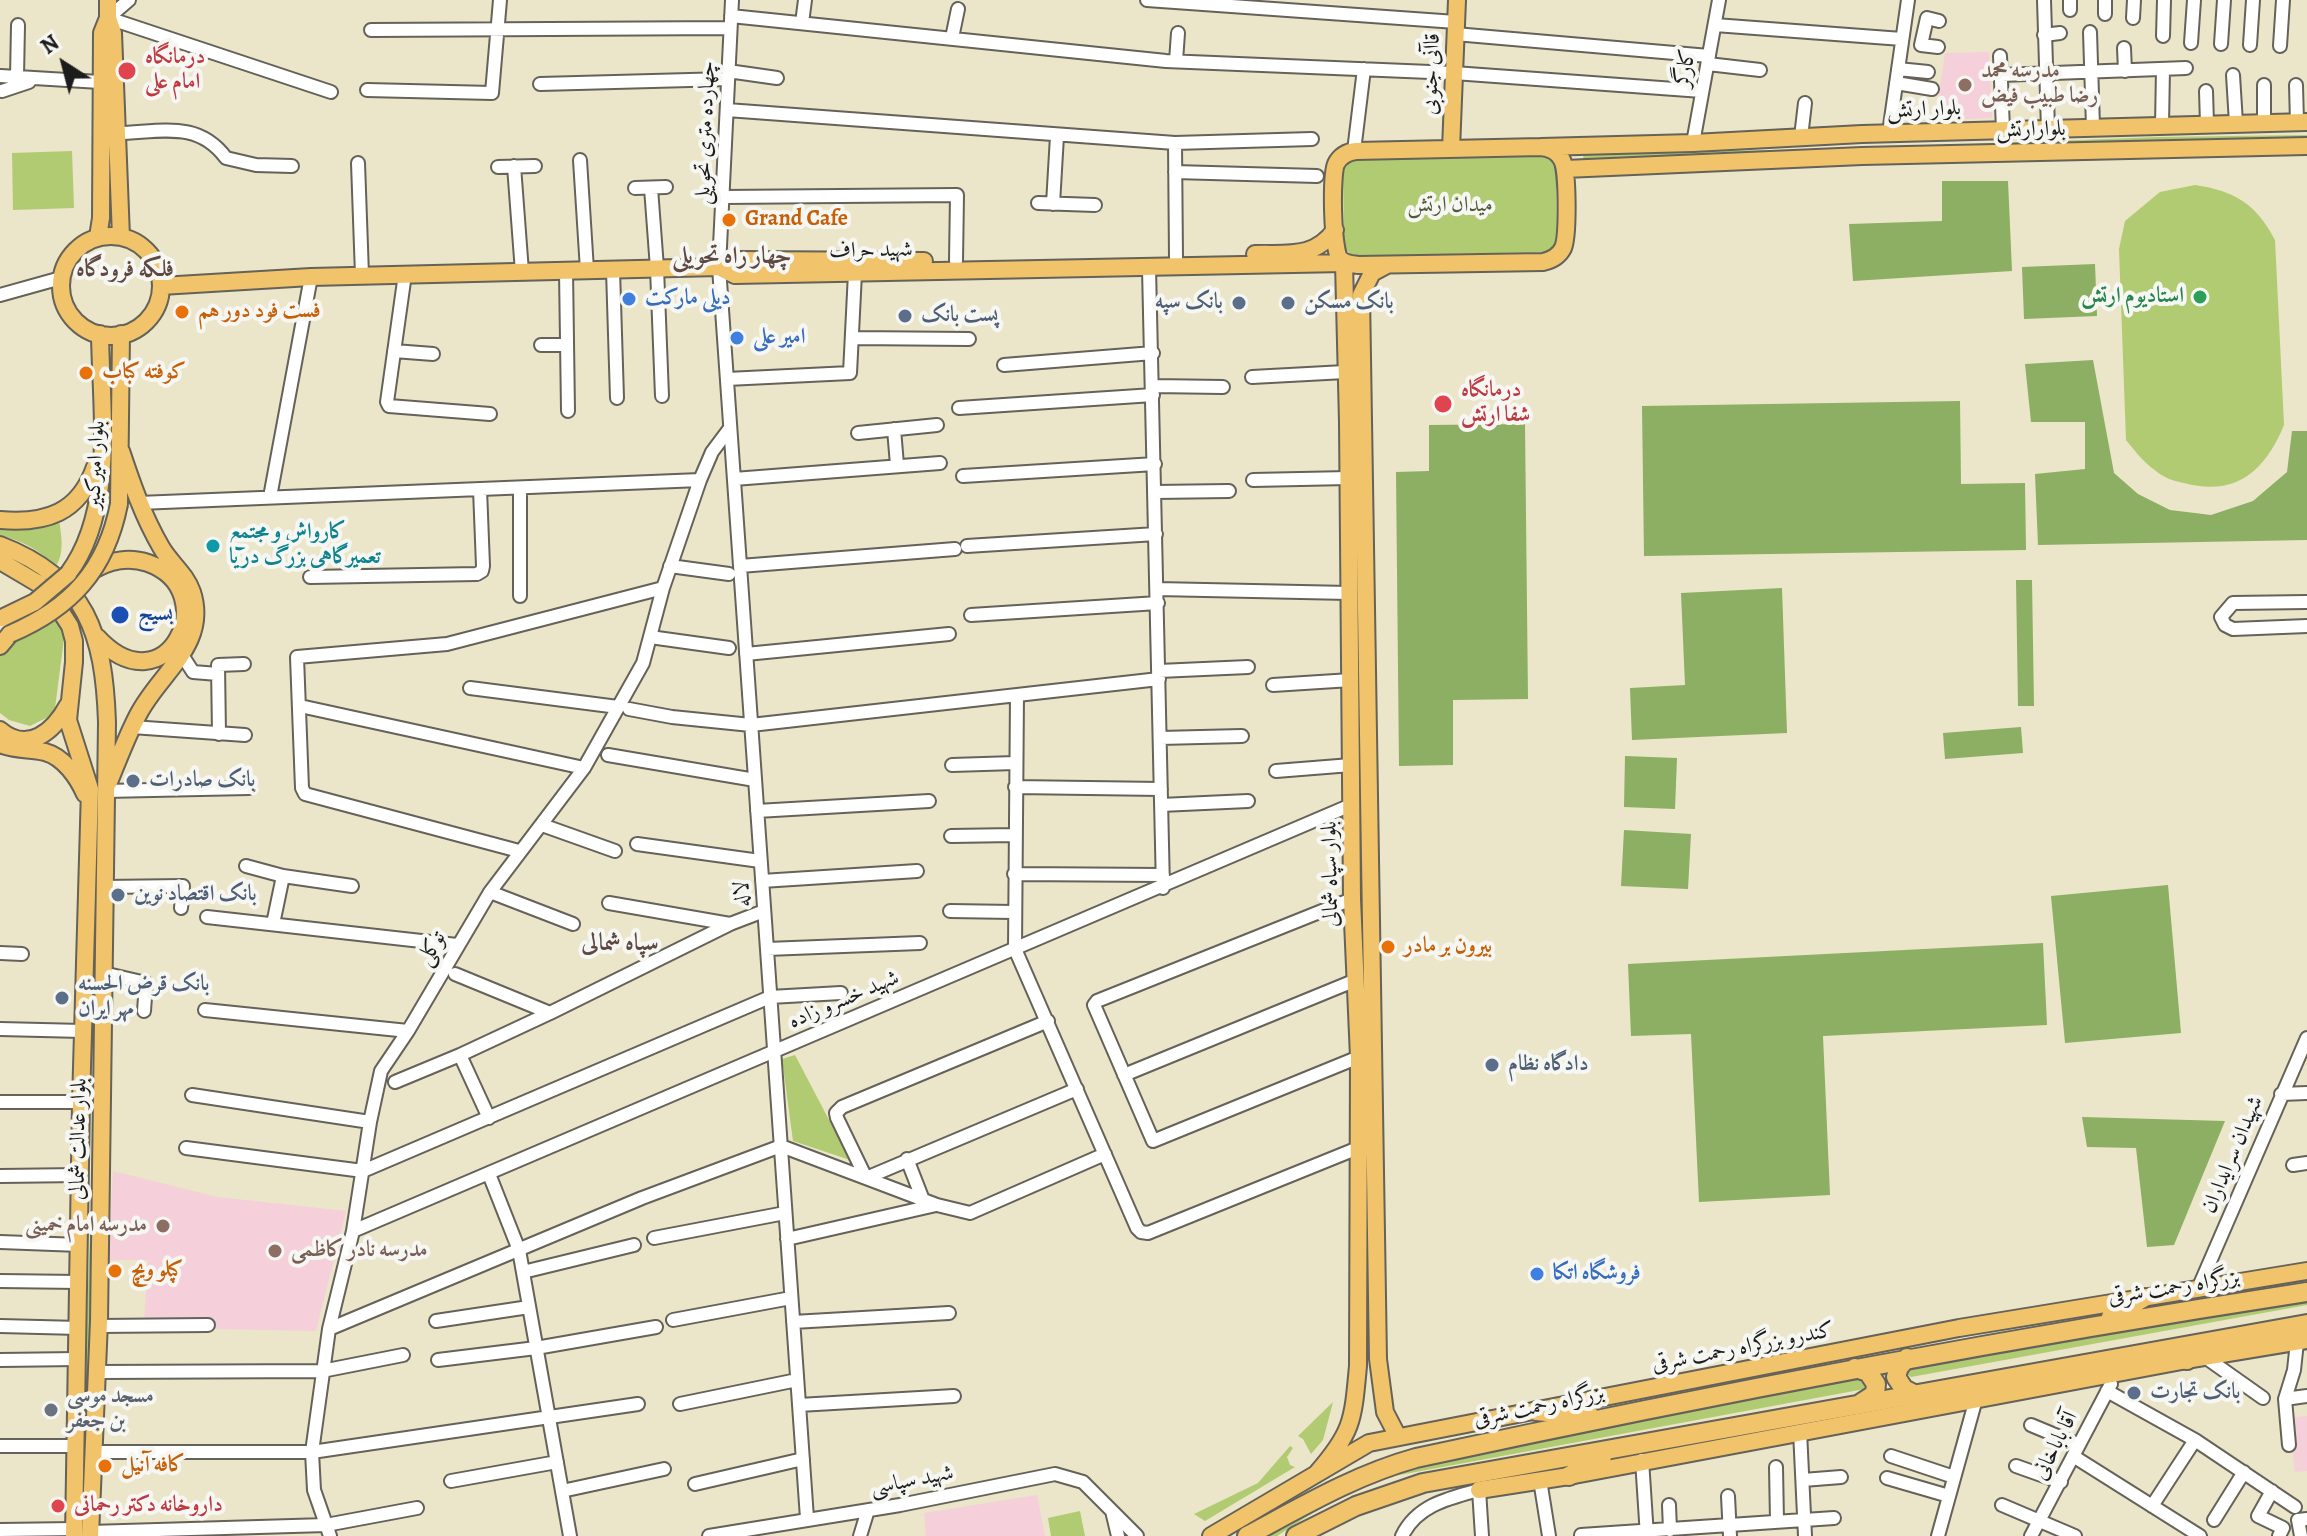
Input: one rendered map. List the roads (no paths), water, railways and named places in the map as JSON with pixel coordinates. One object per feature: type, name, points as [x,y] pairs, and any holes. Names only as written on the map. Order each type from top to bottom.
[{"type":"highway","name":"بزرگراه رحمت شرقی","points":[[1247,1536],[1344,1483],[1383,1467],[1609,1417],[1907,1358],[2102,1323],[2307,1292]]},
{"type":"highway","points":[[2102,1323],[2143,1298]]},
{"type":"highway","points":[[1296,1536],[1356,1506],[1423,1483],[2307,1324]]},
{"type":"highway","points":[[2147,1352],[2196,1358]]},
{"type":"highway","points":[[1907,1358],[1899,1367],[1896,1377],[1904,1389],[1914,1394]]},
{"type":"highway","points":[[1855,1368],[1868,1372],[1876,1384],[1875,1394],[1858,1404]]},
{"type":"highway","points":[[1536,1411],[1609,1417]]},
{"type":"highway","points":[[1569,1476],[1612,1451]]},
{"type":"main road","points":[[108,0],[108,18],[113,33],[121,237]]},
{"type":"main road","name":"قاآنی جنوبی","points":[[1451,149],[1457,0]]},
{"type":"main road","points":[[98,237],[101,218],[102,33],[108,18]]},
{"type":"main road","name":"بلوار ارتش","points":[[1541,147],[1889,133],[2302,122]]},
{"type":"main road","points":[[1862,134],[1862,156]]},
{"type":"main road","name":"بلوارارتش","points":[[1565,169],[1862,156],[2307,146]]},
{"type":"main road","points":[[1541,147],[1555,151],[1565,169],[1565,245],[1561,252],[1550,260],[1387,265],[1344,263],[1336,250],[1335,230],[1335,167],[1343,155],[1354,151],[1451,149],[1541,147]]},
{"type":"main road","points":[[161,286],[362,275],[719,267],[736,260],[792,267],[956,261],[1269,259],[1309,252],[1326,242],[1335,230]]},
{"type":"main road","points":[[98,237],[121,237],[137,243],[150,254],[158,269],[161,286],[159,299],[145,322],[121,334],[100,334],[74,320],[61,293],[61,278],[74,252],[85,243],[98,237]]},
{"type":"main road","name":"شهید حراف","points":[[792,267],[855,273],[1149,268],[1269,259],[1344,263]]},
{"type":"main road","name":"بلوار سپاه شمالی","points":[[1344,263],[1353,295],[1362,945],[1378,1359],[1383,1402],[1390,1425],[1398,1437]]},
{"type":"main road","points":[[1353,295],[1372,273],[1387,265]]},
{"type":"main road","name":"بلوار سپاه شمالی","points":[[1317,1473],[1348,1432],[1358,1366],[1359,1057],[1356,980],[1362,945],[1352,899],[1349,593],[1357,546],[1348,478],[1345,372],[1353,295]]},
{"type":"main road","name":"بلوار امیرکبیر","points":[[1,618],[35,602],[68,574],[90,536],[98,496],[101,451],[100,334]]},
{"type":"main road","name":"بلوار امیرکبیر","points":[[3,639],[61,605],[84,584],[103,556],[116,522],[119,504],[121,334]]},
{"type":"main road","points":[[0,520],[36,520],[66,510],[90,483],[101,451]]},
{"type":"main road","points":[[105,791],[132,727],[154,688],[182,655],[193,634],[196,610],[192,590],[184,575],[162,549],[139,503],[121,451]]},
{"type":"main road","points":[[0,545],[19,552],[54,575],[77,601],[96,636],[107,648],[126,660],[141,662],[169,650],[179,638],[185,623],[186,609],[176,584],[158,568],[137,560],[124,560],[95,569]]},
{"type":"main road","name":"بلوار عدالت شمالی","points":[[0,561],[39,584],[70,626],[74,662],[68,720],[86,771],[90,804],[74,1446],[82,1533]]},
{"type":"main road","name":"بلوار عدالت شمالی","points":[[82,1533],[93,1452],[99,1326],[106,684],[96,636]]},
{"type":"main road","points":[[0,730],[8,737],[21,740],[35,738],[58,724],[69,703]]},
{"type":"main road","points":[[0,744],[15,750],[41,751],[53,755],[78,780],[90,804]]},
{"type":"main road","points":[[81,1214],[100,1214]]},
{"type":"main road","name":"کندرو بزرگراه رحمت شرقی","points":[[1211,1536],[1369,1443],[1959,1328],[2307,1271]]},
{"type":"main road","points":[[1479,1490],[2302,1341]]},
{"type":"main road","points":[[1354,1408],[1364,1416],[1370,1416],[1380,1410],[1383,1402]]},
{"type":"street","points":[[108,18],[129,0]]},
{"type":"street","points":[[367,90],[492,93],[500,0]]},
{"type":"street","name":"چهارده متری تحویلی","points":[[719,267],[732,0]]},
{"type":"street","points":[[802,23],[805,0]]},
{"type":"street","points":[[1147,0],[1456,28],[1708,60],[1760,70]]},
{"type":"street","name":"کارگر","points":[[1693,143],[1719,0]]},
{"type":"street","points":[[1889,133],[1908,0]]},
{"type":"street","points":[[2044,0],[2048,129]]},
{"type":"street","points":[[2105,0],[2105,14]]},
{"type":"street","points":[[2133,18],[2134,0]]},
{"type":"street","points":[[2163,36],[2164,0]]},
{"type":"street","points":[[2191,43],[2194,0]]},
{"type":"street","points":[[2221,44],[2224,0]]},
{"type":"street","points":[[2250,45],[2253,0]]},
{"type":"street","points":[[2280,46],[2283,0]]},
{"type":"street","points":[[952,38],[958,9]]},
{"type":"street","points":[[108,18],[331,92]]},
{"type":"street","points":[[1938,47],[1921,45],[1927,18],[1939,21]]},
{"type":"street","points":[[371,30],[802,23],[1176,61],[1454,73],[1702,91]]},
{"type":"street","points":[[17,77],[18,25]]},
{"type":"street","points":[[1715,25],[1902,37],[1922,35]]},
{"type":"street","points":[[2090,32],[2093,127]]},
{"type":"street","points":[[1176,61],[1178,33]]},
{"type":"street","points":[[2044,35],[2060,33]]},
{"type":"street","points":[[2124,48],[2125,71]]},
{"type":"street","points":[[2000,56],[2003,130]]},
{"type":"street","points":[[2001,75],[2186,68]]},
{"type":"street","points":[[1354,151],[1364,69]]},
{"type":"street","points":[[1898,69],[1928,72]]},
{"type":"street","points":[[2162,125],[2163,69]]},
{"type":"street","points":[[540,84],[728,75],[777,78]]},
{"type":"street","points":[[2233,75],[2236,123]]},
{"type":"street","points":[[0,76],[100,82]]},
{"type":"street","points":[[0,76],[6,83],[1,91]]},
{"type":"street","points":[[1,91],[40,79]]},
{"type":"street","points":[[1896,83],[1932,89]]},
{"type":"street","points":[[2264,85],[2264,123]]},
{"type":"street","points":[[2296,85],[2302,122]]},
{"type":"street","points":[[2206,91],[2207,124]]},
{"type":"street","points":[[1801,137],[1805,103]]},
{"type":"street","points":[[727,110],[1175,143],[1312,139]]},
{"type":"street","points":[[118,133],[192,131],[215,143],[226,158],[256,165],[292,166]]},
{"type":"street","points":[[1053,204],[1057,136]]},
{"type":"street","points":[[1175,143],[1176,258]]},
{"type":"street","points":[[580,160],[587,270]]},
{"type":"street","points":[[358,163],[362,275]]},
{"type":"street","points":[[514,166],[522,272]]},
{"type":"street","points":[[498,167],[535,166]]},
{"type":"street","points":[[1175,172],[1317,176]]},
{"type":"street","points":[[635,188],[666,187]]},
{"type":"street","points":[[651,188],[662,396]]},
{"type":"street","points":[[723,197],[957,195],[956,261]]},
{"type":"street","points":[[1038,203],[1095,205]]},
{"type":"street","name":"لاله","points":[[719,267],[734,479],[734,570],[746,654],[807,1518]]},
{"type":"street","points":[[1014,874],[1163,881],[1149,268]]},
{"type":"street","points":[[613,270],[617,398]]},
{"type":"street","points":[[566,271],[568,411]]},
{"type":"street","points":[[727,379],[850,373],[855,273]]},
{"type":"street","points":[[405,274],[387,402],[389,406],[490,414]]},
{"type":"street","points":[[270,497],[311,277]]},
{"type":"street","points":[[0,295],[61,278]]},
{"type":"street","points":[[852,338],[969,339]]},
{"type":"street","points":[[541,345],[567,345]]},
{"type":"street","points":[[394,351],[433,354]]},
{"type":"street","points":[[1004,365],[1153,353]]},
{"type":"street","points":[[1252,377],[1345,372]]},
{"type":"street","points":[[959,408],[1153,390],[1223,387]]},
{"type":"street","points":[[858,433],[937,425]]},
{"type":"street","name":"توکلی","points":[[328,1530],[314,1490],[312,1452],[329,1329],[353,1231],[381,1071],[490,892],[584,768],[624,708],[643,663],[663,588],[700,480],[712,452],[730,428]]},
{"type":"street","points":[[894,429],[897,465]]},
{"type":"street","points":[[734,479],[940,463]]},
{"type":"street","points":[[963,476],[1155,464]]},
{"type":"street","points":[[1253,480],[1348,478]]},
{"type":"street","points":[[139,503],[700,480]]},
{"type":"street","points":[[520,488],[520,596]]},
{"type":"street","points":[[310,577],[477,574],[483,566],[480,489]]},
{"type":"street","points":[[1155,492],[1229,491]]},
{"type":"street","points":[[670,566],[734,570],[961,548],[1156,534]]},
{"type":"street","points":[[519,851],[305,794],[302,788],[297,657],[447,644],[663,588]]},
{"type":"street","points":[[1157,589],[1349,593]]},
{"type":"street","points":[[2305,602],[2304,626],[2233,629],[2225,625],[2221,617],[2233,603],[2305,602]]},
{"type":"street","points":[[971,615],[1158,603]]},
{"type":"street","points":[[746,654],[949,634]]},
{"type":"street","points":[[650,637],[729,648]]},
{"type":"street","points":[[182,655],[193,672],[218,674]]},
{"type":"street","points":[[219,734],[218,665],[244,664]]},
{"type":"street","points":[[470,688],[751,725],[1248,667]]},
{"type":"street","points":[[1273,685],[1351,680]]},
{"type":"street","points":[[1017,695],[1015,949],[1141,1232],[1148,1233],[1358,1148]]},
{"type":"street","points":[[300,706],[584,768]]},
{"type":"street","points":[[132,727],[245,735]]},
{"type":"street","points":[[1160,738],[1242,736]]},
{"type":"street","points":[[608,755],[755,780]]},
{"type":"street","points":[[952,765],[1015,763]]},
{"type":"street","points":[[1276,771],[1351,765]]},
{"type":"street","points":[[1015,787],[1161,789]]},
{"type":"street","points":[[105,791],[249,788]]},
{"type":"street","points":[[757,811],[929,801]]},
{"type":"street","points":[[1161,805],[1248,801]]},
{"type":"street","name":"شهید خسرو زاده","points":[[353,1231],[1015,949],[1163,881],[1351,805]]},
{"type":"street","points":[[542,825],[615,851]]},
{"type":"street","points":[[951,836],[1014,835]]},
{"type":"street","points":[[637,844],[760,861]]},
{"type":"street","points":[[246,866],[283,876],[352,886]]},
{"type":"street","points":[[762,881],[917,871]]},
{"type":"street","points":[[273,924],[283,876]]},
{"type":"street","points":[[104,887],[183,886],[181,908]]},
{"type":"street","points":[[490,892],[573,924]]},
{"type":"street","points":[[1352,899],[1094,1005],[1153,1141],[1359,1057]]},
{"type":"street","points":[[609,903],[730,924]]},
{"type":"street","points":[[395,1082],[460,1055],[730,924],[764,911]]},
{"type":"street","points":[[950,911],[1013,912]]},
{"type":"street","points":[[207,917],[457,945]]},
{"type":"street","points":[[767,949],[920,943]]},
{"type":"street","points":[[0,953],[22,954]]},
{"type":"street","points":[[103,973],[146,983],[144,1011]]},
{"type":"street","points":[[455,974],[550,1013]]},
{"type":"street","points":[[1124,1075],[1356,980]]},
{"type":"street","points":[[186,1148],[363,1171],[770,997],[841,993]]},
{"type":"street","points":[[205,1010],[408,1031]]},
{"type":"street","points":[[866,1178],[837,1118],[836,1113],[842,1107],[1048,1021]]},
{"type":"street","points":[[0,1029],[83,1031]]},
{"type":"street","name":"شهیدان سرایداران","points":[[2198,1289],[2307,1038]]},
{"type":"street","points":[[460,1055],[489,1118]]},
{"type":"street","points":[[866,1178],[1077,1089]]},
{"type":"street","points":[[2281,1094],[2307,1093]]},
{"type":"street","points":[[192,1095],[370,1122]]},
{"type":"street","points":[[0,1102],[81,1102]]},
{"type":"street","points":[[329,1329],[642,1198],[781,1146],[965,1213],[976,1212],[1105,1154]]},
{"type":"street","points":[[907,1159],[923,1200]]},
{"type":"street","points":[[2293,1165],[2307,1163]]},
{"type":"street","points":[[489,1174],[513,1252],[523,1272],[570,1536]]},
{"type":"street","points":[[0,1176],[81,1175]]},
{"type":"street","points":[[787,1239],[937,1205]]},
{"type":"street","points":[[654,1238],[785,1213]]},
{"type":"street","points":[[0,1242],[80,1245]]},
{"type":"street","points":[[523,1272],[634,1245]]},
{"type":"street","points":[[0,1281],[79,1282]]},
{"type":"street","points":[[673,1320],[791,1298]]},
{"type":"street","points":[[436,1321],[529,1307]]},
{"type":"street","points":[[793,1322],[949,1313]]},
{"type":"street","points":[[99,1326],[208,1325]]},
{"type":"street","points":[[0,1326],[79,1328]]},
{"type":"street","points":[[438,1360],[536,1348],[656,1327]]},
{"type":"street","points":[[2289,1445],[2285,1399],[2302,1341]]},
{"type":"street","points":[[98,1372],[322,1371],[403,1355]]},
{"type":"street","points":[[2196,1358],[2263,1398]]},
{"type":"street","points":[[0,1360],[78,1359]]},
{"type":"street","name":"آقا باباخانی","points":[[2031,1536],[2116,1374]]},
{"type":"street","points":[[680,1404],[797,1380]]},
{"type":"street","points":[[2107,1391],[2195,1440],[2295,1507]]},
{"type":"street","points":[[799,1405],[954,1396]]},
{"type":"street","points":[[2285,1399],[2307,1396]]},
{"type":"street","points":[[1938,1536],[1976,1399]]},
{"type":"street","points":[[93,1452],[312,1452],[638,1404]]},
{"type":"street","points":[[2031,1425],[2076,1451],[2200,1536]]},
{"type":"street","points":[[1800,1431],[1805,1536]]},
{"type":"street","points":[[2152,1506],[2195,1440]]},
{"type":"street","points":[[0,1446],[74,1446]]},
{"type":"street","points":[[1891,1456],[1954,1477]]},
{"type":"street","points":[[695,1484],[803,1459]]},
{"type":"street","points":[[1642,1460],[1647,1534]]},
{"type":"street","points":[[451,1481],[557,1462]]},
{"type":"street","points":[[2016,1466],[2061,1482]]},
{"type":"street","points":[[1776,1467],[1777,1521]]},
{"type":"street","points":[[562,1491],[664,1469]]},
{"type":"street","points":[[2214,1520],[2244,1472]]},
{"type":"street","name":"شهید سپاسی","points":[[709,1536],[868,1510],[1055,1474],[1083,1482],[1137,1536]]},
{"type":"street","points":[[1803,1480],[1841,1477]]},
{"type":"street","points":[[1887,1478],[1949,1496]]},
{"type":"street","points":[[1540,1480],[1549,1536]]},
{"type":"street","points":[[1402,1536],[1407,1526],[1441,1499],[1479,1490],[1482,1536]]},
{"type":"street","points":[[2272,1491],[2258,1516],[2283,1528],[2279,1536]]},
{"type":"street","points":[[1728,1496],[1729,1530]]},
{"type":"street","points":[[1669,1505],[1670,1530]]},
{"type":"street","points":[[2002,1505],[2075,1536]]},
{"type":"street","points":[[0,1530],[82,1533],[328,1530],[417,1508]]},
{"type":"street","points":[[1111,1508],[1118,1536]]},
{"type":"street","points":[[860,1536],[868,1510]]},
{"type":"street","points":[[1587,1535],[1729,1530],[1777,1521],[1834,1518]]},
{"type":"street","points":[[2301,1536],[2298,1520],[2307,1519]]},
{"type":"place","name":"درمانگاه امام علی","points":[[127,71]]},
{"type":"place","name":"مدرسه محمد رضا طبیب فیض","points":[[1965,85]]},
{"type":"place","name":"Grand Cafe","points":[[729,220]]},
{"type":"place","name":"استادیوم ارتش","points":[[2200,297]]},
{"type":"place","name":"دیلی مارکت","points":[[629,299]]},
{"type":"place","name":"بانک سپه","points":[[1239,303]]},
{"type":"place","name":"بانک مسکن","points":[[1288,303]]},
{"type":"place","name":"فست فود دور هم","points":[[182,312]]},
{"type":"place","name":"پست بانک","points":[[905,316]]},
{"type":"place","name":"امیر علی","points":[[737,338]]},
{"type":"place","name":"کوفته کباب","points":[[86,373]]},
{"type":"place","name":"درمانگاه شفا ارتش","points":[[1443,404]]},
{"type":"place","name":"کارواش و مجتمع تعمیرگاهی بزرگ دریا","points":[[213,546]]},
{"type":"place","name":"بسیج","points":[[120,615]]},
{"type":"place","name":"بانک صادرات","points":[[133,781]]},
{"type":"place","name":"بانک اقتصاد نوین","points":[[118,895]]},
{"type":"place","name":"بیرون بر مادر","points":[[1388,947]]},
{"type":"place","name":"بانک قرض الحسنه مهر ایران","points":[[62,998]]},
{"type":"place","name":"دادگاه نظام","points":[[1492,1065]]},
{"type":"place","name":"مدرسه امام خمینی","points":[[163,1226]]},
{"type":"place","name":"مدرسه نادر کاظمی","points":[[275,1251]]},
{"type":"place","name":"کپلو ویچ","points":[[115,1271]]},
{"type":"place","name":"فروشگاه اتکا","points":[[1537,1274]]},
{"type":"place","name":"بانک تجارت","points":[[2134,1393]]},
{"type":"place","name":"مسجد موسی بن جعفر","points":[[51,1410]]},
{"type":"place","name":"کافه آنیل","points":[[105,1466]]},
{"type":"place","name":"داروخانه دکتر رحمانی","points":[[58,1506]]},
{"type":"district","name":"چهار راه تحویلی","points":[[732,257]]},
{"type":"district","name":"فلکه فرودگاه","points":[[125,270]]},
{"type":"district","name":"سپاه شمالی","points":[[620,944]]},
{"type":"park label","name":"میدان ارتش","points":[[1450,206]]}]
